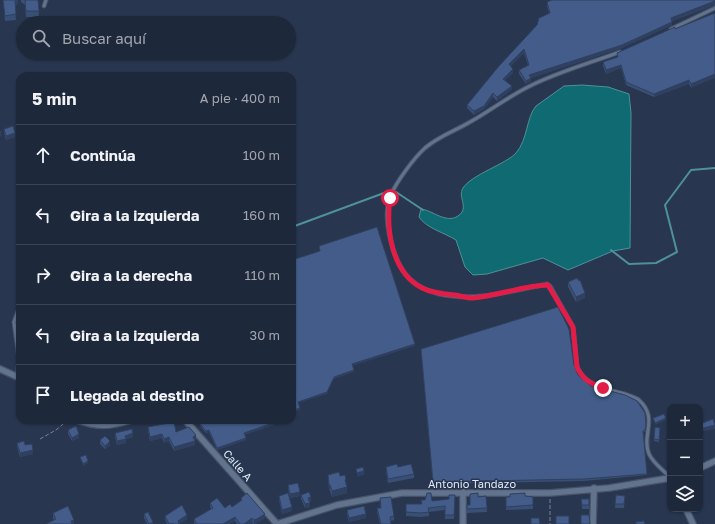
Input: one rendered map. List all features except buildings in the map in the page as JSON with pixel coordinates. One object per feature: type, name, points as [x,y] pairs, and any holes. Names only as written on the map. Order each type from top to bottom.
[{"type":"street","points":[[0,369],[16,376]]},
{"type":"street","points":[[88,424],[93,426],[116,424]]},
{"type":"street","name":"Calle A","points":[[189,424],[277,524]]},
{"type":"street","points":[[703,467],[715,462]]},
{"type":"street","name":"Antonio Tandazo","points":[[277,524],[336,505],[402,493],[550,493],[594,488],[609,488],[667,478]]},
{"type":"street","points":[[594,488],[594,524]]},
{"type":"street","points":[[463,492],[464,524]]},
{"type":"street","points":[[687,512],[692,523]]},
{"type":"lane","points":[[44,6],[46,0]]},
{"type":"lane","points":[[668,30],[715,8]]},
{"type":"lane","points":[[623,51],[550,76],[528,87],[469,123],[432,142],[424,149],[398,181],[390,198],[388,223],[391,243],[400,267],[410,280],[423,289],[440,294],[471,298],[547,284],[550,286],[573,327],[577,367],[580,373],[588,382],[640,400],[647,410],[649,418],[649,454],[669,476]]},
{"type":"lane","points":[[16,316],[14,322],[16,340]]},
{"type":"path","points":[[40,439],[63,424]]},
{"type":"path","points":[[550,493],[550,524]]},
{"type":"shaded area","points":[[582,85],[608,87],[629,94],[631,113],[630,248],[613,251],[568,270],[543,258],[487,274],[473,275],[465,267],[456,240],[422,221],[419,217],[421,209],[444,218],[453,218],[458,216],[463,210],[461,195],[463,188],[473,179],[516,153],[523,141],[530,116],[536,106],[564,86]]},
{"type":"waterway","points":[[611,250],[629,264],[656,263],[677,252],[665,205],[691,170],[715,168]]},
{"type":"waterway","points":[[296,226],[392,190]]},
{"type":"waterway","points":[[396,192],[423,210]]},
{"type":"route","points":[[390,198],[388,223],[391,243],[400,267],[410,280],[423,289],[440,294],[471,298],[511,292],[547,284],[551,287],[573,327],[577,367],[580,373],[588,382],[603,388]]}]
